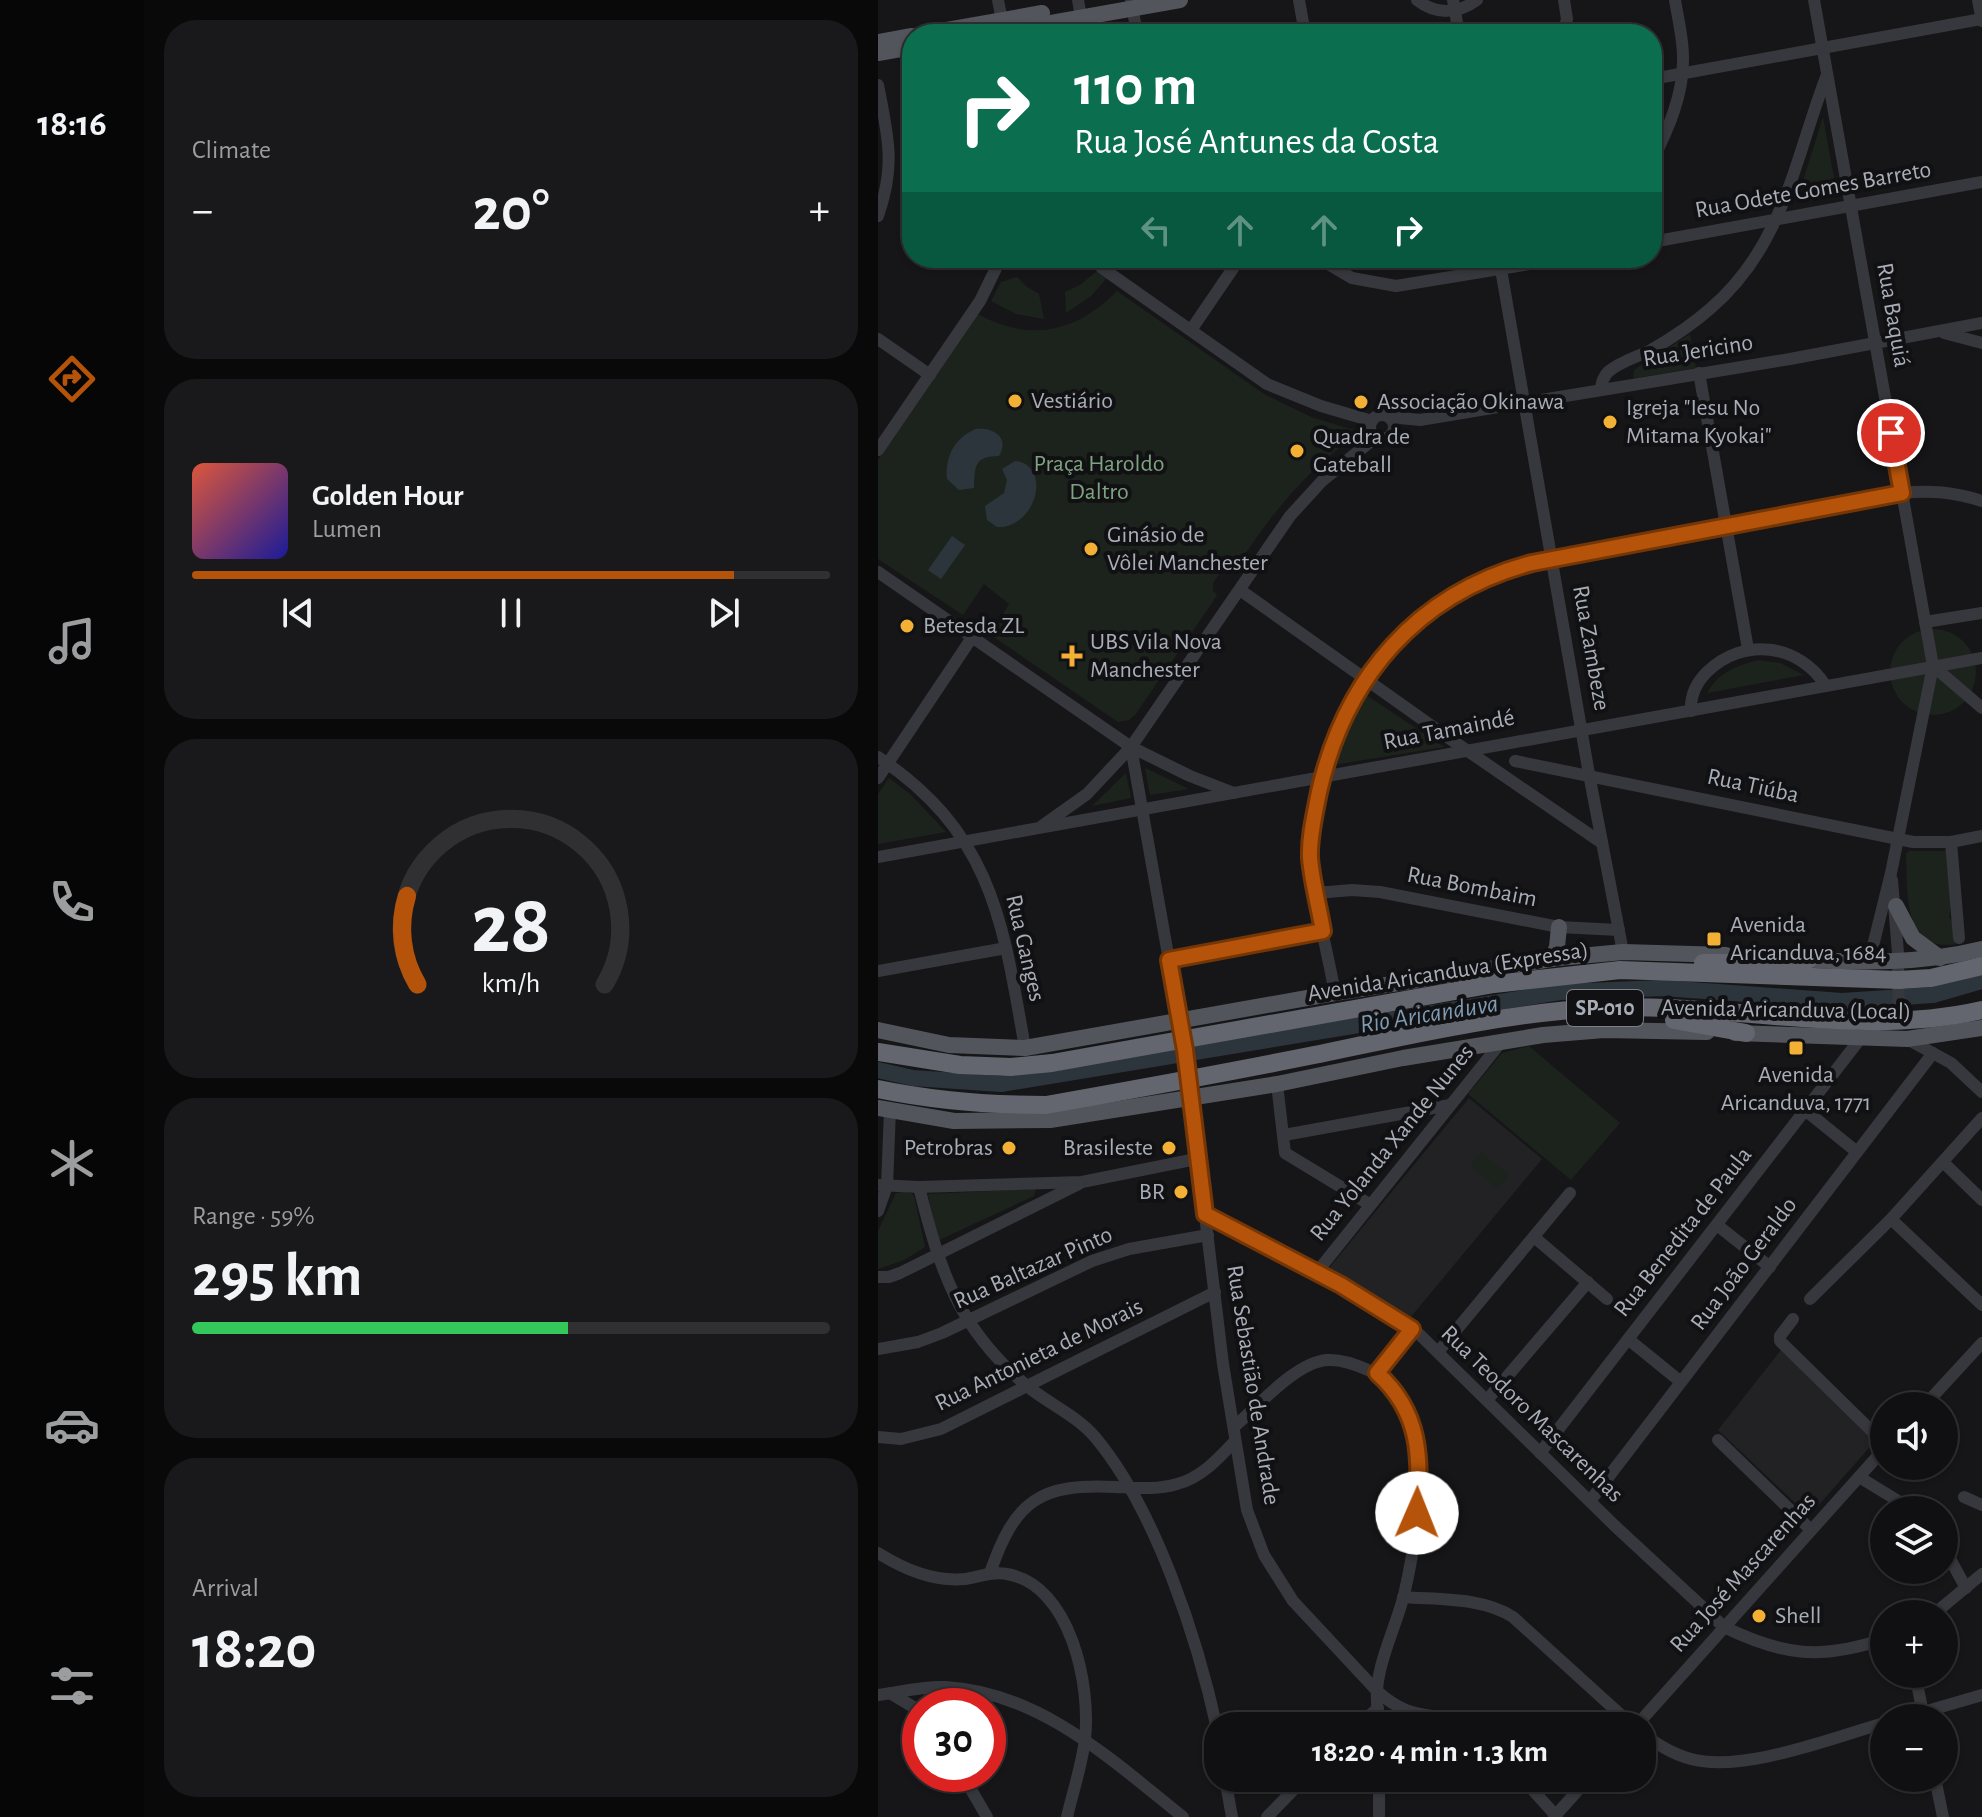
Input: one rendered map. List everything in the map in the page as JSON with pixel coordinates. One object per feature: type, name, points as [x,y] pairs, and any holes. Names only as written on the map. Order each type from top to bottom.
[{"type":"highway","points":[[1622,961],[1792,963],[1808,960]]},
{"type":"highway","name":"Avenida Aricanduva (Expressa)","points":[[1182,1037],[1622,961],[1903,977]]},
{"type":"highway","name":"SP-010","points":[[1903,977],[1982,966]]},
{"type":"highway","name":"SP-010","points":[[878,1089],[933,1100],[988,1105],[1046,1105],[1189,1083],[1372,1043],[1531,1015],[1594,1008],[1654,1007],[1899,1018],[1952,1016],[1982,1010]]},
{"type":"highway","points":[[1531,1015],[1667,1019],[1746,1033]]},
{"type":"highway","name":"SP-010","points":[[878,1050],[960,1065],[1011,1067],[1052,1063],[1182,1037]]},
{"type":"main road","points":[[1021,24],[1114,0]]},
{"type":"main road","points":[[1080,8],[1180,0]]},
{"type":"main road","points":[[878,42],[902,38]]},
{"type":"main road","points":[[878,53],[902,49]]},
{"type":"main road","points":[[1896,906],[1913,938],[1940,958]]},
{"type":"main road","points":[[1552,959],[1559,927]]},
{"type":"main road","name":"Avenida Aricanduva (Local)","points":[[1808,960],[1869,962],[1903,977],[1940,958],[1982,949]]},
{"type":"main road","points":[[878,1030],[949,1045],[1025,1048],[1182,1037],[1335,993],[1552,959],[1622,961]]},
{"type":"main road","name":"Avenida Aricanduva (Local)","points":[[884,1109],[954,1121],[1050,1120],[1189,1083],[1277,1084],[1502,1041],[1604,1030],[1907,1039],[1982,1028]]},
{"type":"street","points":[[998,0],[999,24]]},
{"type":"street","points":[[1299,0],[1303,24]]},
{"type":"street","points":[[1417,0],[1440,12],[1454,5],[1466,7],[1477,0]]},
{"type":"street","points":[[1564,0],[1566,24]]},
{"type":"street","points":[[1662,142],[1670,126],[1682,73],[1682,45],[1675,0]]},
{"type":"street","name":"Rua Baquiá","points":[[1814,0],[1933,666],[1891,873],[1869,962]]},
{"type":"street","points":[[1662,77],[1982,20],[1978,0]]},
{"type":"street","points":[[1131,4],[1135,24]]},
{"type":"street","points":[[1601,388],[1606,374],[1695,322],[1746,273],[1787,197],[1826,77]]},
{"type":"street","points":[[878,85],[890,148],[890,166],[887,189],[878,216]]},
{"type":"street","name":"Rua Odete Gomes Barreto","points":[[1662,240],[1982,182]]},
{"type":"street","points":[[878,450],[980,301],[996,268]]},
{"type":"street","points":[[1102,268],[1267,384],[1321,406],[1372,421],[1382,415],[1389,417],[1394,424],[1393,432],[1387,438],[1376,437],[1371,431],[1372,421]]},
{"type":"street","points":[[1191,330],[1233,268]]},
{"type":"street","points":[[1335,268],[1352,278],[1396,286],[1477,268]]},
{"type":"street","name":"Rua Zambeze","points":[[1501,268],[1622,961]]},
{"type":"street","name":"Rua Jericino","points":[[1393,432],[1420,420],[1982,323]]},
{"type":"street","points":[[1937,331],[1982,343]]},
{"type":"street","points":[[878,339],[930,375]]},
{"type":"street","points":[[1622,386],[1632,360]]},
{"type":"street","points":[[1699,373],[1748,649]]},
{"type":"street","name":"Rua Jericino","points":[[1389,417],[1420,420]]},
{"type":"street","points":[[1039,828],[1087,794],[1131,747],[1290,516],[1309,493],[1376,437]]},
{"type":"street","points":[[1335,993],[1310,861],[1323,777],[1340,725],[1366,679],[1400,636],[1446,600],[1498,574],[1552,559],[1728,525],[1929,490],[1982,501]]},
{"type":"street","points":[[878,572],[1131,747],[1190,776],[1234,793]]},
{"type":"street","points":[[1240,590],[1602,843]]},
{"type":"street","points":[[1925,622],[1982,613]]},
{"type":"street","points":[[878,778],[883,760],[973,636]]},
{"type":"street","points":[[1691,711],[1693,692],[1700,679],[1724,659],[1748,649],[1770,649],[1798,657],[1819,674],[1826,686]]},
{"type":"street","name":"Rua Tamaindé","points":[[878,857],[1982,658]]},
{"type":"street","points":[[1933,666],[1982,708]]},
{"type":"street","name":"Rua Sebastião de Andrade","points":[[1131,747],[1189,1083],[1223,1364],[1247,1510],[1264,1555],[1293,1601],[1377,1691],[1391,1704],[1407,1712]]},
{"type":"street","name":"Rua Ganges","points":[[883,760],[932,801],[966,841],[996,907],[1025,1048]]},
{"type":"street","name":"Rua Tiúba","points":[[1515,761],[1897,838],[1930,843],[1982,836]]},
{"type":"street","points":[[1951,842],[1959,938]]},
{"type":"street","name":"Rua Baquiá","points":[[1891,873],[1903,977],[1899,1018]]},
{"type":"street","name":"Rua Bombaim","points":[[1316,893],[1352,890],[1405,896],[1559,927],[1619,930]]},
{"type":"street","points":[[1169,960],[1323,931]]},
{"type":"street","points":[[878,971],[1006,948]]},
{"type":"street","points":[[1951,1063],[1947,1055],[1948,1045],[1960,1033]]},
{"type":"street","name":"Rua Benedita de Paula","points":[[1540,1453],[1860,1039]]},
{"type":"street","points":[[1907,1039],[1951,1063],[1982,1092]]},
{"type":"street","name":"Rua Yolanda Xande Nunes","points":[[1317,1272],[1502,1041]]},
{"type":"street","name":"Rua João Geraldo","points":[[1590,1501],[1933,1053]]},
{"type":"street","points":[[1277,1084],[1284,1151],[1369,1204]]},
{"type":"street","points":[[1284,1135],[1450,1105]]},
{"type":"street","points":[[878,1211],[882,1186],[884,1109]]},
{"type":"street","points":[[1805,1110],[1857,1152]]},
{"type":"street","points":[[1810,1299],[1891,1219],[1982,1118]]},
{"type":"street","points":[[882,1186],[1082,1182],[1196,1159]]},
{"type":"street","points":[[1943,1162],[1982,1200]]},
{"type":"street","points":[[878,1277],[889,1277],[937,1256],[1082,1182]]},
{"type":"street","points":[[919,1187],[937,1256],[968,1321],[985,1343],[1028,1386],[1088,1430],[1128,1487],[1148,1524],[1175,1591],[1198,1657],[1212,1712]]},
{"type":"street","points":[[1438,1352],[1570,1193]]},
{"type":"street","name":"Rua Teodoro Mascarenhas","points":[[1205,1214],[1317,1272],[1412,1329],[1724,1627]]},
{"type":"street","points":[[1891,1219],[1982,1305]]},
{"type":"street","points":[[1717,1225],[1770,1267]]},
{"type":"street","name":"Rua Baltazar Pinto","points":[[878,1349],[918,1342],[1092,1261],[1129,1249],[1208,1235]]},
{"type":"street","points":[[1534,1237],[1607,1299]]},
{"type":"street","points":[[1487,1400],[1588,1282]]},
{"type":"street","name":"Rua Antonieta de Morais","points":[[878,1437],[901,1439],[927,1434],[1215,1292]]},
{"type":"street","points":[[1793,1319],[1779,1339],[1870,1429]]},
{"type":"street","points":[[1377,1373],[1412,1329]]},
{"type":"street","points":[[1628,1339],[1681,1382]]},
{"type":"street","points":[[1938,1392],[1979,1352]]},
{"type":"street","points":[[990,1573],[1010,1527],[1035,1499],[1070,1486],[1149,1489],[1179,1484],[1218,1460],[1235,1434],[1298,1371],[1316,1362],[1343,1361],[1377,1373],[1398,1393],[1411,1418],[1415,1435],[1418,1496],[1416,1530],[1403,1597],[1377,1691],[1378,1712]]},
{"type":"street","points":[[1718,1440],[1811,1530]]},
{"type":"street","name":"Rua José Mascarenhas","points":[[1648,1712],[1870,1465]]},
{"type":"street","points":[[1859,1477],[1890,1496]]},
{"type":"street","points":[[1964,1497],[1982,1505]]},
{"type":"street","points":[[881,1558],[938,1578],[966,1579],[990,1573],[1021,1578],[1036,1587],[1056,1611],[1073,1642],[1085,1703],[1085,1739],[1067,1817]]},
{"type":"street","points":[[1958,1573],[1966,1588]]},
{"type":"street","points":[[1951,1600],[1982,1574]]},
{"type":"street","points":[[1403,1597],[1479,1603],[1501,1610],[1513,1617],[1619,1712]]},
{"type":"street","points":[[1724,1627],[1757,1641],[1796,1652],[1822,1654],[1870,1644]]},
{"type":"street","points":[[884,1694],[945,1687],[984,1693],[1034,1712],[1085,1739],[1183,1817]]},
{"type":"street","points":[[1955,1704],[1982,1695]]},
{"type":"street","points":[[1374,1712],[1378,1708]]},
{"type":"street","points":[[1656,1742],[1693,1760],[1744,1760],[1870,1727]]},
{"type":"street","points":[[972,1792],[987,1817]]},
{"type":"street","points":[[1228,1792],[1232,1817]]},
{"type":"street","points":[[1267,1817],[1291,1792]]},
{"type":"street","points":[[1379,1792],[1379,1817]]},
{"type":"street","points":[[1535,1792],[1556,1816],[1577,1792]]},
{"type":"street","points":[[1938,1792],[1943,1817]]},
{"type":"shaded area","points":[[976,429],[989,430],[998,435],[1003,444],[1002,450],[999,456],[984,458],[977,464],[974,488],[959,490],[947,479],[949,456],[962,438]]},
{"type":"shaded area","points":[[1015,461],[1027,465],[1034,473],[1035,496],[1022,518],[1011,525],[997,527],[987,520],[985,506],[1004,493],[1007,480],[1002,469]]},
{"type":"shaded area","points":[[952,536],[965,545],[941,579],[928,570]]},
{"type":"shaded area","points":[[1469,1098],[1542,1159],[1410,1318],[1329,1268]]},
{"type":"shaded area","points":[[1781,1350],[1870,1434],[1870,1447],[1809,1516],[1718,1430]]},
{"type":"green space","points":[[1823,117],[1837,195],[1801,203],[1798,197]]},
{"type":"green space","points":[[1097,271],[1106,279],[1091,296],[1066,313],[1065,292]]},
{"type":"green space","points":[[1017,277],[1039,294],[1044,319],[1016,314],[991,301],[1001,282]]},
{"type":"green space","name":"Praça Haroldo Daltro","points":[[1117,291],[1264,394],[1311,417],[1360,432],[1322,462],[1291,494],[1236,568],[1226,564],[1213,583],[1213,591],[1217,595],[1214,600],[1135,715],[1118,722],[991,635],[1009,604],[984,584],[963,615],[878,559],[878,460],[978,314],[1016,328],[1052,329],[1086,316]]},
{"type":"green space","points":[[1690,334],[1696,368],[1633,377],[1634,370]]},
{"type":"green space","points":[[1933,629],[1950,632],[1964,641],[1973,655],[1976,672],[1973,689],[1964,703],[1950,712],[1933,715],[1916,712],[1902,703],[1893,689],[1890,672],[1893,655],[1902,641],[1916,632]]},
{"type":"green space","points":[[1758,660],[1780,663],[1804,675],[1707,693],[1722,675]]},
{"type":"green space","points":[[1363,693],[1444,747],[1333,765],[1343,728]]},
{"type":"green space","points":[[1145,768],[1189,789],[1150,795]]},
{"type":"green space","points":[[1126,773],[1131,798],[1092,806]]},
{"type":"green space","points":[[889,778],[910,794],[946,832],[878,844],[878,794]]},
{"type":"green space","points":[[1946,851],[1951,904],[1949,918],[1955,922],[1957,944],[1939,944],[1926,939],[1917,929],[1908,900],[1906,853]]},
{"type":"green space","points":[[1529,1046],[1620,1123],[1571,1180],[1468,1094],[1502,1053]]},
{"type":"green space","points":[[1481,1152],[1509,1175],[1498,1189],[1470,1166]]},
{"type":"green space","points":[[1036,1189],[1034,1196],[937,1241],[928,1194]]},
{"type":"green space","points":[[896,1193],[914,1196],[925,1247],[904,1260],[878,1269],[878,1231]]},
{"type":"waterway","name":"Rio Aricanduva","points":[[878,1070],[913,1078],[1001,1084],[1560,992],[1663,988],[1842,1001],[1933,995],[1982,981]]},
{"type":"place","name":"Vestiário","points":[[1015,401]]},
{"type":"place","name":"Associação Okinawa","points":[[1361,402]]},
{"type":"place","name":"Igreja \"Iesu No Mitama Kyokai\"","points":[[1610,422]]},
{"type":"place","name":"Quadra de Gateball","points":[[1297,451]]},
{"type":"place","name":"Ginásio de Vôlei Manchester","points":[[1091,549]]},
{"type":"place","name":"Betesda ZL","points":[[907,626]]},
{"type":"place","name":"UBS Vila Nova Manchester","points":[[1072,656]]},
{"type":"place","name":"Avenida Aricanduva, 1684","points":[[1714,939]]},
{"type":"place","name":"Avenida Aricanduva, 1771","points":[[1796,1048]]},
{"type":"place","name":"Petrobras","points":[[1009,1148]]},
{"type":"place","name":"Brasileste","points":[[1169,1148]]},
{"type":"place","name":"BR","points":[[1181,1192]]},
{"type":"place","name":"Shell","points":[[1759,1616]]},
{"type":"route","points":[[1417,1513],[1417,1458],[1411,1418],[1398,1393],[1377,1373],[1412,1329],[1341,1285],[1205,1214],[1185,1050],[1169,960],[1323,931],[1310,861],[1318,798],[1329,752],[1340,725],[1383,654],[1431,610],[1478,582],[1515,567],[1902,493],[1891,433]]}]
